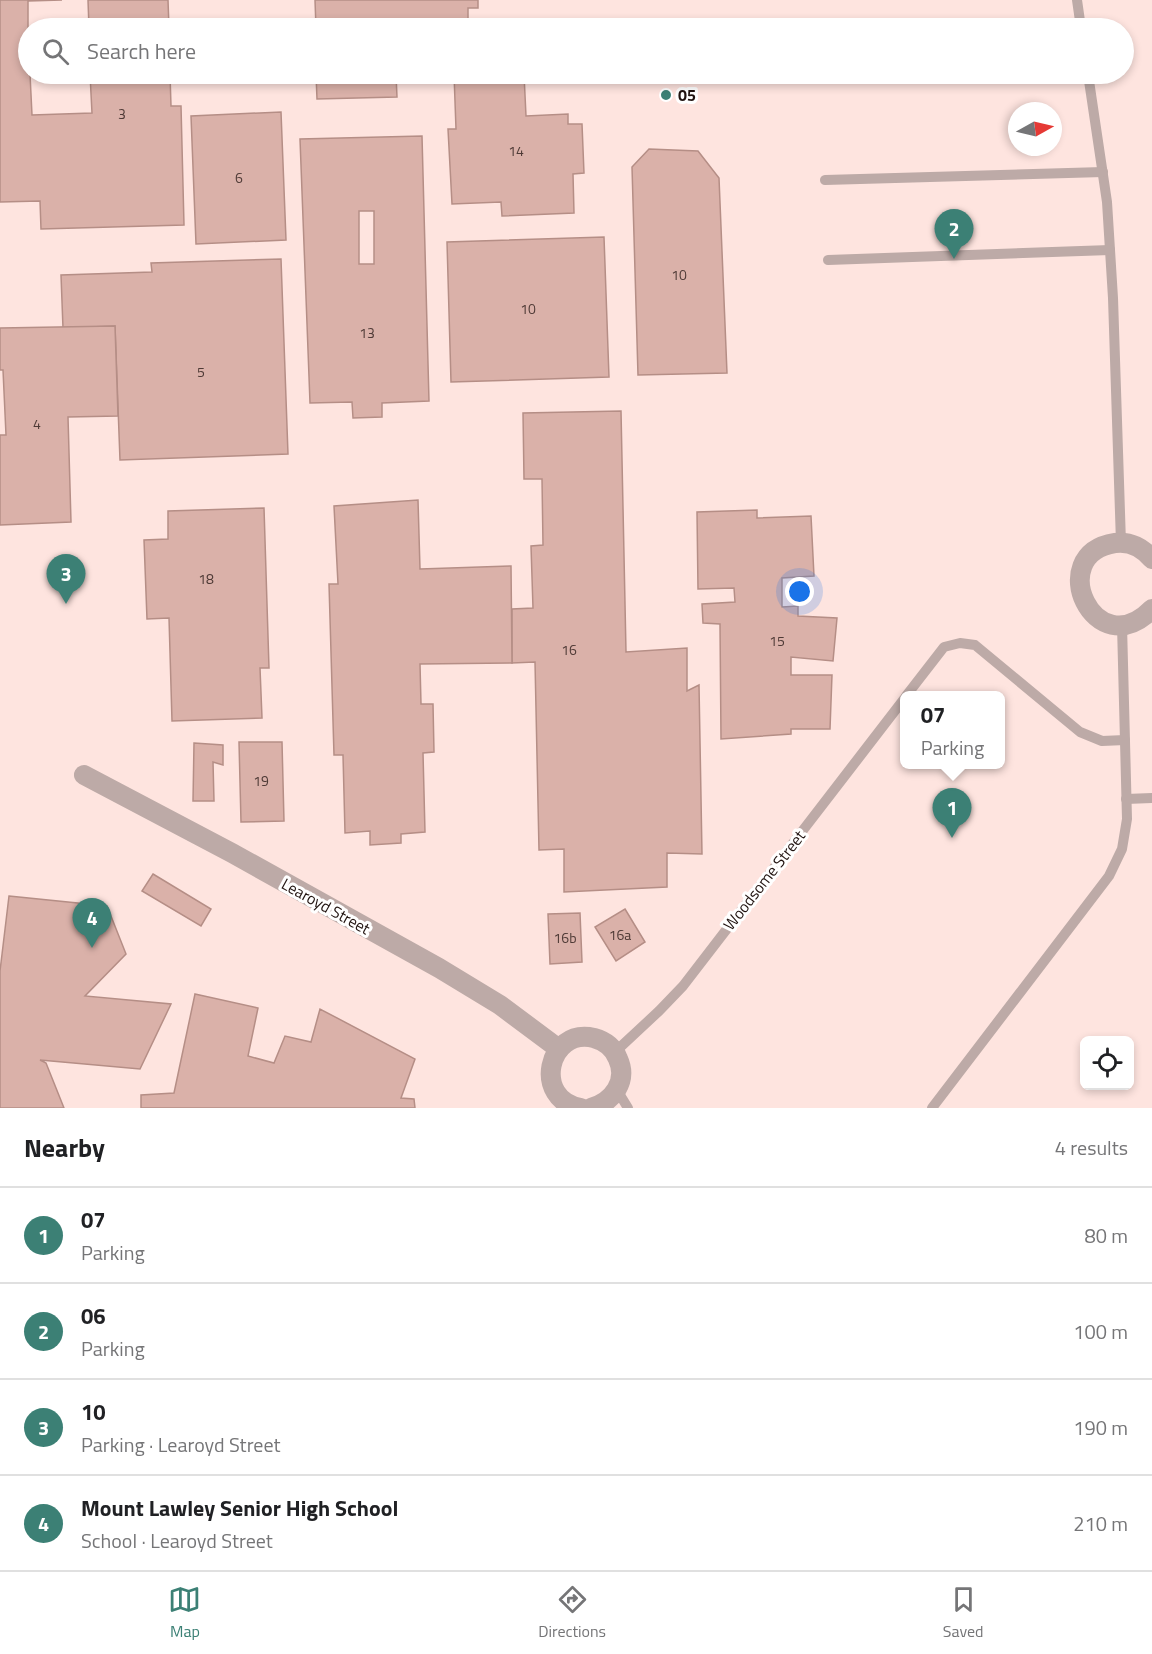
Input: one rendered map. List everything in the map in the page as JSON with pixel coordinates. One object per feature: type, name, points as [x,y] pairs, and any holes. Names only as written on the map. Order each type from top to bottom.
[{"type":"street","points":[[1152,559],[1135,546],[1121,543],[1108,544],[1096,550],[1087,559],[1081,571],[1079,584],[1088,609],[1103,621],[1122,625],[1143,617],[1152,609]]},
{"type":"street","name":"Learoyd Street","points":[[84,775],[232,853],[439,968],[500,1005],[559,1049]]},
{"type":"street","points":[[572,1107],[559,1097],[553,1088],[550,1067],[559,1049],[568,1042],[588,1037],[607,1044],[615,1052],[621,1071],[617,1090],[610,1100],[591,1108]]},
{"type":"lane","points":[[1077,0],[1080,18]]},
{"type":"lane","points":[[1090,84],[1107,202],[1121,543]]},
{"type":"lane","points":[[825,180],[1103,172]]},
{"type":"lane","points":[[828,260],[1110,250]]},
{"type":"lane","points":[[932,1108],[1109,876],[1122,849],[1127,819],[1122,625]]},
{"type":"lane","name":"Woodsome Street","points":[[910,691],[944,647],[960,643],[975,645],[1080,732],[1102,741],[1125,740]]},
{"type":"lane","name":"Woodsome Street","points":[[615,1052],[683,986],[900,704]]},
{"type":"lane","points":[[1126,799],[1152,798]]},
{"type":"lane","points":[[617,1090],[628,1108]]},
{"type":"building","points":[[0,0],[62,0],[28,1],[28,18],[18,18],[18,84],[30,84],[32,115],[92,113],[91,84],[170,84],[171,106],[181,106],[184,225],[41,229],[40,201],[0,202]]},
{"type":"building","points":[[88,0],[168,0],[169,18],[89,18]]},
{"type":"building","points":[[315,0],[478,0],[478,8],[468,8],[468,18],[316,18]]},
{"type":"building","points":[[316,84],[396,84],[397,97],[317,99]]},
{"type":"building","points":[[454,84],[524,84],[526,116],[568,114],[568,124],[582,124],[584,173],[573,174],[574,213],[502,216],[501,202],[452,204],[448,129],[456,129]]},
{"type":"building","points":[[281,112],[286,240],[196,244],[191,116]]},
{"type":"building","points":[[422,136],[429,401],[382,403],[382,417],[353,418],[352,402],[310,403],[300,139]],"holes":[[[359,211],[374,211],[374,264],[359,264]]]},
{"type":"building","points":[[649,149],[698,151],[719,178],[727,373],[638,375],[632,167]]},
{"type":"building","points":[[604,237],[609,377],[451,382],[447,242]]},
{"type":"building","points":[[281,259],[288,454],[120,460],[115,326],[63,328],[61,275],[152,272],[151,263]]},
{"type":"building","points":[[115,326],[118,416],[68,417],[71,522],[0,525],[0,435],[6,435],[3,370],[0,370],[0,328]]},
{"type":"building","points":[[621,411],[626,652],[687,648],[687,691],[699,685],[702,854],[667,853],[667,887],[564,892],[564,849],[539,850],[535,662],[512,663],[512,609],[533,608],[531,546],[543,545],[542,479],[524,479],[523,413]]},
{"type":"building","points":[[418,500],[420,569],[511,566],[512,663],[420,664],[421,704],[433,704],[434,752],[423,753],[425,832],[401,834],[401,843],[370,845],[370,831],[345,833],[343,755],[334,755],[329,584],[338,584],[334,506]]},
{"type":"building","points":[[264,508],[269,668],[260,668],[262,718],[172,721],[169,618],[147,619],[144,540],[168,539],[168,511]]},
{"type":"building","points":[[757,510],[757,518],[811,516],[814,576],[782,578],[782,607],[798,606],[798,616],[837,618],[833,661],[791,657],[791,675],[832,675],[830,729],[791,729],[791,734],[721,739],[720,624],[703,623],[702,604],[735,602],[734,588],[698,589],[697,512]]},
{"type":"building","points":[[239,742],[282,742],[284,821],[241,822]]},
{"type":"building","points":[[194,743],[223,745],[223,765],[213,762],[214,801],[193,801]]},
{"type":"building","points":[[153,874],[211,909],[201,926],[142,891]]},
{"type":"building","points":[[9,896],[107,906],[126,954],[85,996],[171,1004],[140,1069],[40,1060],[46,1063],[64,1108],[0,1108],[0,971]]},
{"type":"building","points":[[625,909],[645,942],[616,961],[595,927]]},
{"type":"building","points":[[580,913],[582,962],[550,964],[548,914]]},
{"type":"building","points":[[195,994],[258,1008],[248,1056],[274,1063],[285,1036],[311,1042],[320,1009],[415,1059],[401,1098],[414,1099],[415,1108],[141,1108],[141,1095],[174,1093]]},
{"type":"place","name":"05","points":[[666,95]]},
{"type":"place","name":"06","points":[[954,259]]},
{"type":"place","name":"10","points":[[66,604]]},
{"type":"place","name":"07","points":[[952,838]]},
{"type":"place","name":"Mount Lawley Senior High School","points":[[92,948]]}]
